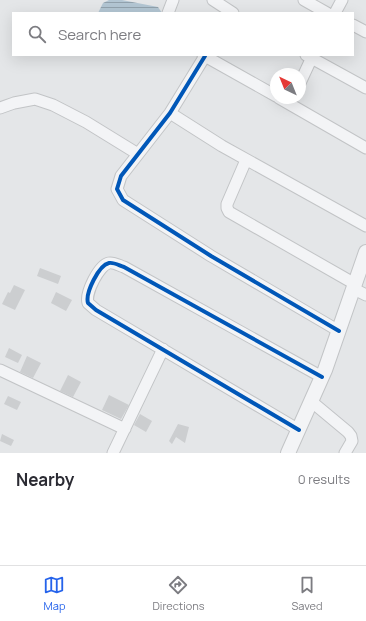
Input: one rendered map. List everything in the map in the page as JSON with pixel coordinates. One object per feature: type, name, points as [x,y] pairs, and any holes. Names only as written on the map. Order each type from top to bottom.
[{"type":"street","points":[[168,12],[173,0]]},
{"type":"street","points":[[213,0],[231,12]]},
{"type":"street","points":[[304,0],[325,12]]},
{"type":"street","points":[[336,12],[342,0]]},
{"type":"street","points":[[354,26],[366,32]]},
{"type":"street","points":[[270,93],[204,56],[170,113],[121,176],[117,189],[123,200],[211,256],[339,331]]},
{"type":"street","points":[[306,68],[310,56],[366,88]]},
{"type":"street","points":[[0,108],[14,103],[35,99],[52,105],[86,122],[138,154]]},
{"type":"street","points":[[297,104],[366,148]]},
{"type":"street","points":[[170,113],[246,160],[366,226]]},
{"type":"street","points":[[246,160],[227,204],[226,208],[229,212],[358,289]]},
{"type":"street","points":[[288,453],[312,402],[339,331],[358,289],[366,252]]},
{"type":"street","points":[[299,430],[96,310],[88,303],[87,294],[100,270],[105,264],[111,263],[124,267],[322,377]]},
{"type":"street","points":[[113,453],[163,350]]},
{"type":"street","points":[[0,370],[125,428]]},
{"type":"street","points":[[312,402],[351,436],[352,441],[345,453]]},
{"type":"water","points":[[109,0],[122,0],[158,7],[161,12],[98,12],[103,3]]},
{"type":"building","points":[[40,268],[61,276],[58,284],[37,276]]},
{"type":"building","points":[[14,285],[25,290],[15,310],[2,304],[8,292],[10,293]]},
{"type":"building","points":[[56,292],[72,300],[66,311],[51,303]]},
{"type":"building","points":[[9,348],[22,355],[18,363],[5,357]]},
{"type":"building","points":[[27,356],[41,363],[33,378],[20,372]]},
{"type":"building","points":[[68,375],[81,382],[73,397],[60,391]]},
{"type":"building","points":[[109,395],[129,405],[121,419],[102,410]]},
{"type":"building","points":[[8,396],[21,402],[17,410],[4,404]]},
{"type":"building","points":[[140,414],[152,421],[146,432],[134,425]]},
{"type":"building","points":[[178,424],[189,427],[185,443],[176,437],[172,444],[169,441]]},
{"type":"building","points":[[2,434],[14,440],[11,446],[0,441]]},
{"type":"cycle path","points":[[205,56],[170,113],[121,176],[117,189],[123,200],[211,256],[339,331]]},
{"type":"cycle path","points":[[299,430],[96,310],[88,303],[91,286],[97,274],[105,265],[113,263],[124,267],[322,377]]}]
